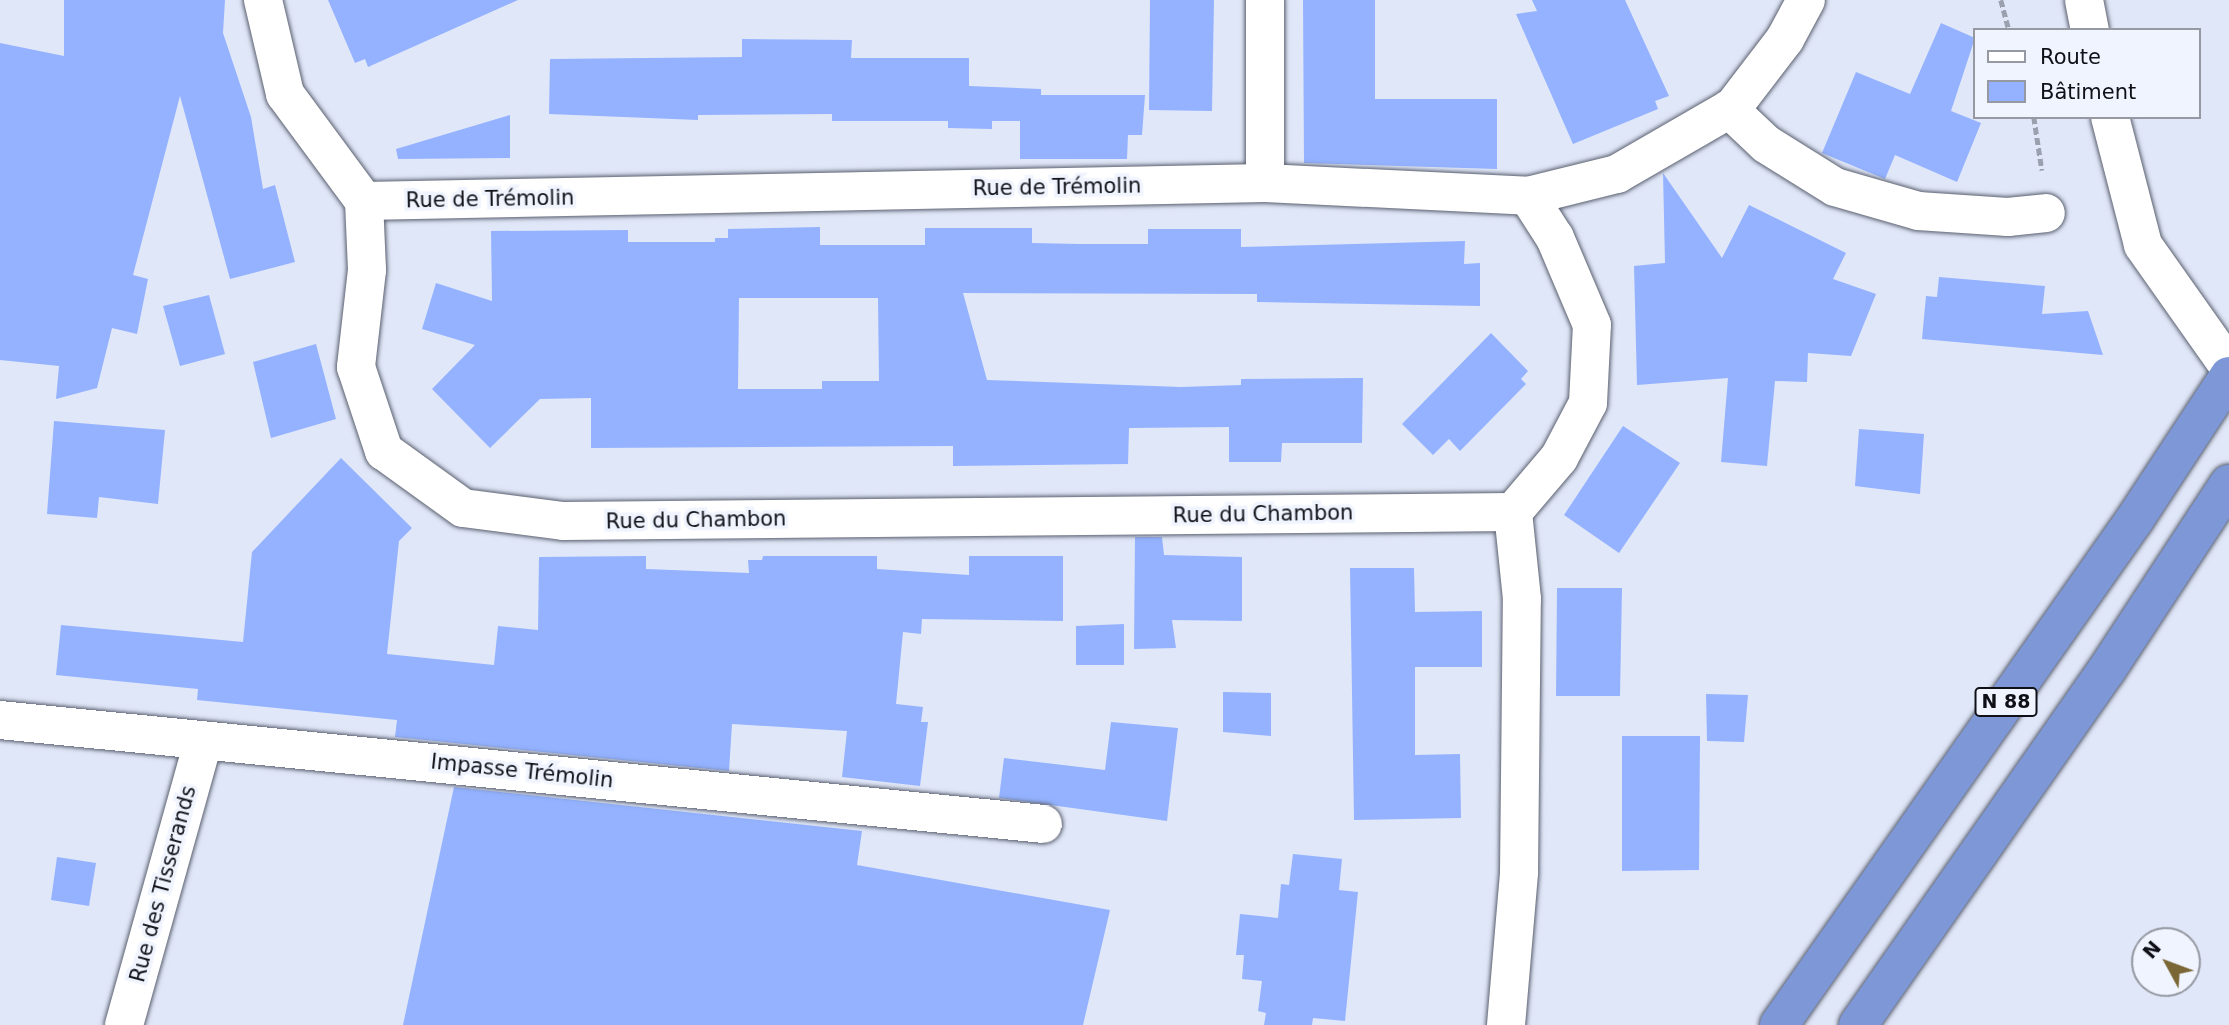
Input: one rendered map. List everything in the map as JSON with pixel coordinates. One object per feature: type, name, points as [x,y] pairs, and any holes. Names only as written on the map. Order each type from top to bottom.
[{"type":"highway","name":"N 88","points":[[1779,1025],[2135,519],[2229,376]]},
{"type":"highway","name":"N 88","points":[[1858,1025],[2098,682],[2229,484]]},
{"type":"street","points":[[263,0],[285,94],[364,201]]},
{"type":"street","points":[[1265,0],[1265,183]]},
{"type":"street","name":"Rue de Trémolin","points":[[364,201],[1265,183],[1528,196],[1617,174],[1729,109],[1785,39],[1806,0]]},
{"type":"street","points":[[2084,0],[2090,28]]},
{"type":"street","points":[[1729,109],[1766,144],[1835,187],[1918,211],[2008,218],[2046,213]]},
{"type":"street","points":[[2111,119],[2143,245],[2229,367]]},
{"type":"street","points":[[1506,1025],[1519,872],[1522,598],[1513,512],[1559,458],[1588,403],[1592,325],[1555,238],[1528,196]]},
{"type":"street","name":"Rue du Chambon","points":[[364,201],[367,270],[356,367],[384,451],[463,508],[564,521],[1513,512]]},
{"type":"street","name":"Impasse Trémolin","points":[[0,720],[202,742],[354,753],[1043,824]]},
{"type":"street","name":"Rue des Tisserands","points":[[124,1025],[202,742]]},
{"type":"path","points":[[2001,0],[2008,28]]},
{"type":"path","points":[[2034,119],[2046,213]]},
{"type":"building","points":[[64,0],[225,0],[223,33],[251,117],[263,189],[275,185],[295,262],[230,279],[180,96],[133,275],[148,279],[137,334],[112,328],[97,388],[56,399],[59,366],[0,360],[0,43],[64,56]]},
{"type":"building","points":[[328,0],[518,0],[368,67],[365,59],[355,63]]},
{"type":"building","points":[[1150,0],[1214,0],[1212,111],[1149,110]]},
{"type":"building","points":[[1303,0],[1375,0],[1375,99],[1497,99],[1497,169],[1304,163]]},
{"type":"building","points":[[1532,0],[1625,0],[1669,96],[1655,101],[1658,109],[1573,144],[1516,14],[1537,11]]},
{"type":"building","points":[[1941,23],[1974,38],[1951,111],[1981,123],[1957,182],[1895,155],[1885,179],[1822,153],[1856,72],[1910,94]]},
{"type":"building","points":[[742,39],[852,40],[851,58],[969,58],[969,86],[1041,89],[1041,95],[1145,95],[1142,135],[1128,135],[1127,159],[1020,159],[1020,121],[992,121],[992,129],[948,128],[948,121],[832,121],[832,114],[698,115],[698,120],[549,114],[550,59],[742,57]]},
{"type":"building","points":[[510,115],[510,158],[398,159],[396,149]]},
{"type":"building","points":[[1663,173],[1722,258],[1749,205],[1846,253],[1833,279],[1876,294],[1851,356],[1808,353],[1807,382],[1775,381],[1767,466],[1721,462],[1728,378],[1637,385],[1634,266],[1665,263]]},
{"type":"building","points":[[820,227],[820,245],[925,245],[925,228],[1032,228],[1032,243],[1148,244],[1148,229],[1241,229],[1241,247],[1465,241],[1464,264],[1480,263],[1480,306],[1257,302],[1257,294],[963,293],[987,380],[1181,387],[1241,385],[1241,379],[1363,378],[1362,443],[1282,443],[1281,462],[1229,462],[1229,427],[1129,428],[1128,464],[953,466],[953,446],[591,448],[591,398],[540,399],[490,448],[432,389],[475,345],[422,329],[436,283],[492,301],[491,231],[628,230],[628,242],[715,242],[715,238],[728,238],[728,229]],"holes":[[[739,298],[878,298],[879,381],[822,381],[822,389],[738,389]]]},
{"type":"building","points":[[1939,277],[2045,286],[2042,314],[2088,311],[2103,355],[1922,339],[1926,296],[1937,297]]},
{"type":"building","points":[[209,295],[225,354],[180,366],[163,306]]},
{"type":"building","points":[[1491,333],[1528,371],[1521,379],[1526,384],[1460,451],[1449,439],[1433,455],[1402,424]]},
{"type":"building","points":[[316,344],[336,419],[271,438],[253,362]]},
{"type":"building","points":[[54,421],[165,430],[158,504],[99,497],[97,518],[47,514]]},
{"type":"building","points":[[1623,426],[1680,463],[1619,553],[1564,515]]},
{"type":"building","points":[[1859,429],[1924,434],[1920,494],[1855,486]]},
{"type":"building","points":[[341,458],[412,528],[399,541],[387,654],[494,665],[498,626],[538,630],[539,557],[646,556],[646,569],[749,573],[748,560],[762,560],[763,556],[877,556],[877,569],[969,575],[969,556],[1063,556],[1063,621],[922,619],[921,634],[903,632],[896,704],[923,707],[921,722],[928,722],[920,786],[842,777],[847,731],[732,724],[729,771],[395,737],[397,720],[197,700],[198,689],[56,675],[61,625],[243,642],[252,552]]},
{"type":"building","points":[[1135,537],[1162,537],[1164,555],[1242,557],[1242,621],[1172,620],[1176,648],[1134,649]]},
{"type":"building","points":[[1350,568],[1414,568],[1415,612],[1482,611],[1482,667],[1415,667],[1415,755],[1460,754],[1461,818],[1354,820]]},
{"type":"building","points":[[1557,588],[1622,588],[1620,696],[1556,696]]},
{"type":"building","points":[[1124,624],[1124,665],[1076,665],[1076,626]]},
{"type":"building","points":[[1223,692],[1271,693],[1271,736],[1223,732]]},
{"type":"building","points":[[1706,694],[1748,695],[1744,742],[1707,741]]},
{"type":"building","points":[[1111,722],[1178,728],[1167,821],[999,798],[1004,758],[1105,770]]},
{"type":"building","points":[[1622,736],[1700,736],[1699,870],[1622,871]]},
{"type":"building","points":[[454,787],[862,831],[857,865],[1110,910],[1083,1025],[403,1025]]},
{"type":"building","points":[[1293,854],[1342,859],[1339,890],[1358,892],[1345,1021],[1313,1018],[1312,1025],[1264,1025],[1266,1013],[1258,1011],[1262,981],[1242,979],[1244,955],[1236,955],[1240,914],[1278,918],[1281,884],[1289,885]]},
{"type":"building","points":[[57,857],[96,863],[89,906],[51,900]]}]
